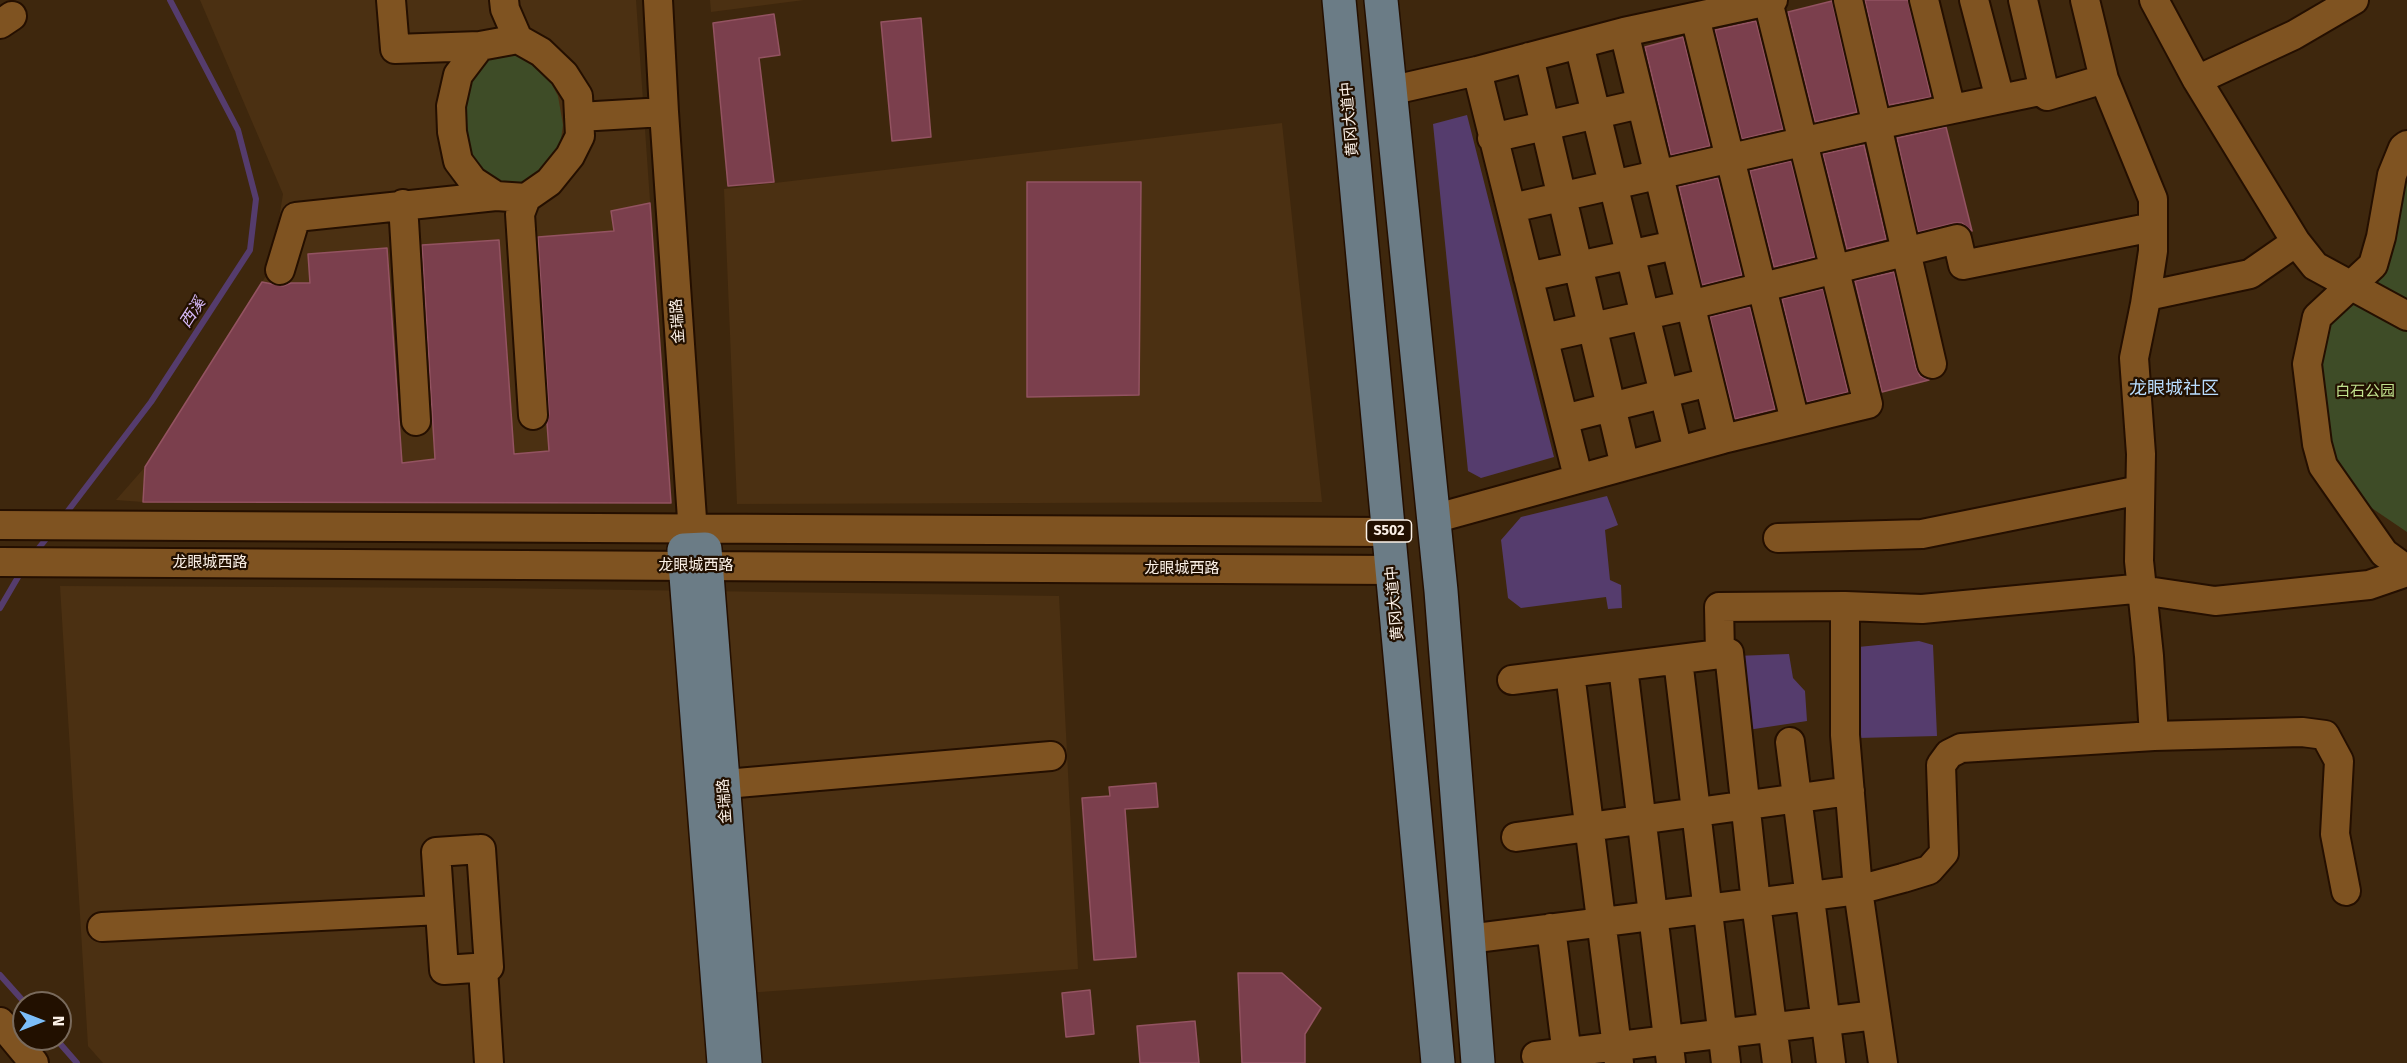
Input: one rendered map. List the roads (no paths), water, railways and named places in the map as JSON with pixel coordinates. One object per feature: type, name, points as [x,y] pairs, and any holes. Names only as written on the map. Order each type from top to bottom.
[{"type":"main road","name":"黄冈大道中","points":[[1339,0],[1438,1063]]},
{"type":"main road","name":"S502","points":[[1381,0],[1434,524],[1478,1063]]},
{"type":"main road","points":[[1348,94],[1389,91]]},
{"type":"main road","points":[[1389,532],[1434,524]]},
{"type":"main road","name":"金瑞路","points":[[694,550],[705,549],[724,1063]]},
{"type":"main road","name":"金瑞路","points":[[713,785],[745,1063]]},
{"type":"main road","points":[[1421,888],[1464,884]]},
{"type":"street","points":[[391,0],[395,49],[480,46],[518,39]]},
{"type":"street","points":[[504,0],[505,9],[518,39],[541,52],[564,74],[578,96],[580,136],[570,156],[549,182],[526,198],[520,214],[532,415]]},
{"type":"street","name":"金瑞路","points":[[658,0],[654,113],[694,550]]},
{"type":"street","points":[[1848,0],[1932,364]]},
{"type":"street","points":[[1924,0],[1951,109]]},
{"type":"street","points":[[1974,0],[2000,99]]},
{"type":"street","points":[[2023,0],[2046,96],[2104,79]]},
{"type":"street","points":[[2085,0],[2104,79],[2153,199],[2153,251],[2147,296],[2134,358],[2141,454],[2139,561],[2149,656],[2154,736]]},
{"type":"street","points":[[2154,0],[2197,80],[2296,242],[2315,266],[2407,316]]},
{"type":"street","points":[[2197,80],[2294,35],[2354,0]]},
{"type":"street","points":[[1389,91],[1624,33],[1771,1],[1803,142],[1868,404],[1578,477],[1434,524]]},
{"type":"street","points":[[1695,17],[1795,421]]},
{"type":"street","points":[[1624,33],[1723,439]]},
{"type":"street","points":[[1579,44],[1678,451]]},
{"type":"street","points":[[480,46],[458,75],[451,106],[452,132],[458,161],[473,181],[496,196]]},
{"type":"street","points":[[1530,57],[1625,466]]},
{"type":"street","points":[[1477,71],[1578,477]]},
{"type":"street","points":[[1512,208],[1876,125],[2044,90]]},
{"type":"street","points":[[1492,138],[1640,104]]},
{"type":"street","points":[[579,117],[654,113]]},
{"type":"street","points":[[2407,145],[2403,148],[2392,175],[2381,237],[2373,265],[2352,287],[2317,317],[2307,364],[2317,444],[2323,466],[2384,554],[2407,571]]},
{"type":"street","points":[[280,270],[296,217],[496,196],[526,198]]},
{"type":"street","points":[[404,204],[416,421]]},
{"type":"street","points":[[1544,338],[1762,288],[1957,239],[1964,265],[2153,227]]},
{"type":"street","points":[[2147,296],[2250,274],[2296,242]]},
{"type":"street","points":[[1528,277],[1675,245]]},
{"type":"street","points":[[1564,420],[1709,382]]},
{"type":"street","points":[[1778,538],[1922,534],[2140,490]]},
{"type":"street","points":[[0,525],[1389,532]]},
{"type":"street","name":"龙眼城西路","points":[[7,562],[1393,570]]},
{"type":"street","points":[[1720,654],[1719,607],[1845,606],[1922,609],[2134,589],[2215,601],[2368,585],[2407,571]]},
{"type":"street","points":[[1845,606],[1845,735],[1858,890],[1883,1063]]},
{"type":"street","points":[[1512,680],[1729,653],[1756,903],[1777,1063]]},
{"type":"street","points":[[1678,660],[1726,1063]]},
{"type":"street","points":[[1623,666],[1670,1052]]},
{"type":"street","points":[[1570,673],[1618,1055]]},
{"type":"street","points":[[1468,939],[1858,890],[1929,870],[1944,853],[1941,765],[1949,754],[1962,748],[2154,736],[2302,732],[2325,735],[2339,760],[2335,834],[2346,891]]},
{"type":"street","points":[[1790,742],[1831,1063]]},
{"type":"street","points":[[713,785],[1051,756]]},
{"type":"street","points":[[1516,837],[1850,791]]},
{"type":"street","points":[[481,849],[489,967],[444,970],[440,910],[436,852],[481,849]]},
{"type":"street","points":[[102,927],[440,910]]},
{"type":"street","points":[[1551,928],[1568,1058]]},
{"type":"street","points":[[483,968],[489,1063]]},
{"type":"street","points":[[1536,1056],[1568,1058],[1670,1052],[1722,1034],[1876,1014]]},
{"type":"street","points":[[0,1022],[34,1063]]},
{"type":"waterway","name":"西溪","points":[[64,516],[151,402],[250,250],[256,199],[238,130],[170,0]]},
{"type":"waterway","name":"西溪","points":[[34,554],[50,534]]},
{"type":"waterway","name":"西溪","points":[[0,608],[21,572]]},
{"type":"waterway","name":"西溪","points":[[0,975],[14,991]]},
{"type":"waterway","name":"西溪","points":[[66,1051],[77,1063]]},
{"type":"district","name":"龙眼城社区","points":[[2174,389]]},
{"type":"park label","name":"白石公园","points":[[2365,392]]}]
